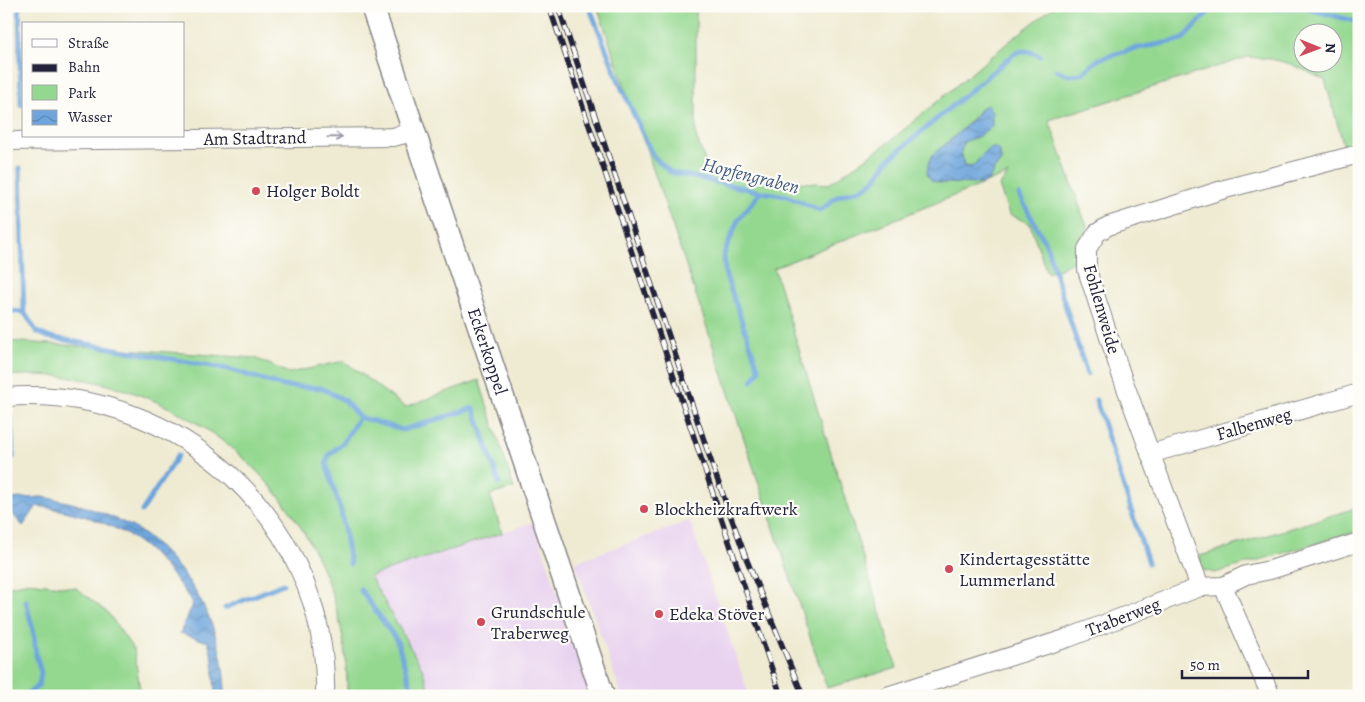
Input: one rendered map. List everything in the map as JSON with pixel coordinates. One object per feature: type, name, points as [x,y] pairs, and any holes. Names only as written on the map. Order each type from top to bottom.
[{"type":"street","name":"Eckerkoppel","points":[[372,6],[603,696]]},
{"type":"street","name":"Am Stadtrand","points":[[6,141],[393,137],[413,132]]},
{"type":"street","name":"Fohlenweide","points":[[1200,587],[1122,377],[1087,270],[1087,249],[1096,233],[1108,226],[1225,189],[1359,154]]},
{"type":"street","name":"Falbenweg","points":[[1150,454],[1359,393]]},
{"type":"street","points":[[6,397],[52,396],[83,400],[114,408],[144,419],[173,433],[225,469],[266,514],[283,539],[297,566],[309,594],[317,623],[323,653],[325,696]]},
{"type":"street","name":"Traberweg","points":[[887,696],[1068,638],[1200,587],[1223,586],[1246,575],[1270,570],[1359,542]]},
{"type":"street","points":[[1223,586],[1271,696]]},
{"type":"shaded area","points":[[690,521],[749,696],[622,696],[575,562]]},
{"type":"shaded area","name":"Grundschule Traberweg","points":[[534,522],[591,696],[431,696],[422,668],[370,576]]},
{"type":"green space","points":[[597,6],[696,6],[696,137],[711,176],[829,184],[889,142],[1012,39],[1055,6],[1357,6],[1359,14],[1359,143],[1344,147],[1325,80],[1308,72],[1342,72],[1342,22],[1292,22],[1292,64],[1271,59],[1248,57],[1049,120],[1087,227],[1075,260],[1060,269],[1047,273],[1030,224],[1009,214],[999,186],[1008,174],[774,268],[897,668],[827,688],[688,271]],"holes":[[[982,107],[979,136],[964,142],[961,151],[964,166],[972,167],[996,148],[1000,153],[1001,161],[988,181],[980,184],[972,183],[932,155],[959,132]]]},
{"type":"green space","points":[[6,341],[255,358],[289,373],[344,361],[405,407],[479,380],[514,488],[490,495],[502,533],[370,576],[422,668],[431,696],[347,696],[341,629],[321,566],[289,510],[247,461],[195,422],[137,394],[73,378],[6,376]]},
{"type":"green space","points":[[1359,507],[1359,531],[1215,573],[1203,570],[1200,563],[1200,556]]},
{"type":"green space","points":[[29,582],[76,588],[108,613],[134,650],[141,696],[6,696],[6,587]]},
{"type":"water","points":[[988,105],[992,112],[992,126],[979,136],[964,142],[961,151],[964,166],[972,167],[989,148],[996,148],[1000,153],[1001,161],[988,181],[980,184],[940,183],[931,180],[927,173],[932,155],[975,117],[982,107]]},
{"type":"water","points":[[42,497],[99,512],[138,530],[157,545],[174,563],[202,602],[212,624],[219,648],[225,696],[215,696],[213,660],[208,642],[180,633],[193,604],[165,567],[140,543],[109,525],[74,513],[37,506],[23,526],[6,509],[6,499]]},
{"type":"waterway","name":"Hopfengraben","points":[[19,6],[21,105]]},
{"type":"waterway","name":"Hopfengraben","points":[[589,6],[620,84],[653,156],[670,172],[787,196],[819,210],[826,207],[835,198],[863,188],[872,182],[888,160],[1014,54],[1027,51],[1040,56]]},
{"type":"waterway","name":"Hopfengraben","points":[[1056,70],[1068,75],[1081,74],[1099,59],[1133,49],[1182,40],[1214,6]]},
{"type":"waterway","points":[[1268,6],[1276,9],[1301,7],[1354,21]]},
{"type":"waterway","name":"Hopfengraben","points":[[6,311],[24,312],[20,168]]},
{"type":"waterway","points":[[752,381],[759,370],[725,273],[724,254],[738,220],[761,192]]},
{"type":"waterway","points":[[1019,195],[1046,244],[1087,374]]},
{"type":"waterway","points":[[24,312],[37,332],[48,337],[228,369],[283,386],[321,388],[344,400],[359,417],[403,430],[474,408],[499,483]]},
{"type":"waterway","points":[[1096,400],[1148,563]]},
{"type":"waterway","points":[[350,564],[341,511],[326,464],[329,455],[343,443],[359,417]]},
{"type":"waterway","points":[[11,418],[13,457]]},
{"type":"waterway","points":[[142,511],[178,455]]},
{"type":"waterway","points":[[225,608],[283,584]]},
{"type":"waterway","points":[[360,589],[397,641],[414,696]]},
{"type":"waterway","points":[[26,601],[41,673],[39,685],[26,696]]},
{"type":"railway","points":[[549,6],[781,696]]},
{"type":"railway","points":[[558,6],[715,473],[746,558],[803,696]]},
{"type":"place","name":"Holger Boldt","points":[[256,191]]},
{"type":"place","name":"Blockheizkraftwerk","points":[[644,509]]},
{"type":"place","name":"Kindertagesstätte Lummerland","points":[[949,569]]},
{"type":"place","name":"Edeka Stöver","points":[[659,614]]},
{"type":"place","name":"Grundschule Traberweg","points":[[481,622]]}]
